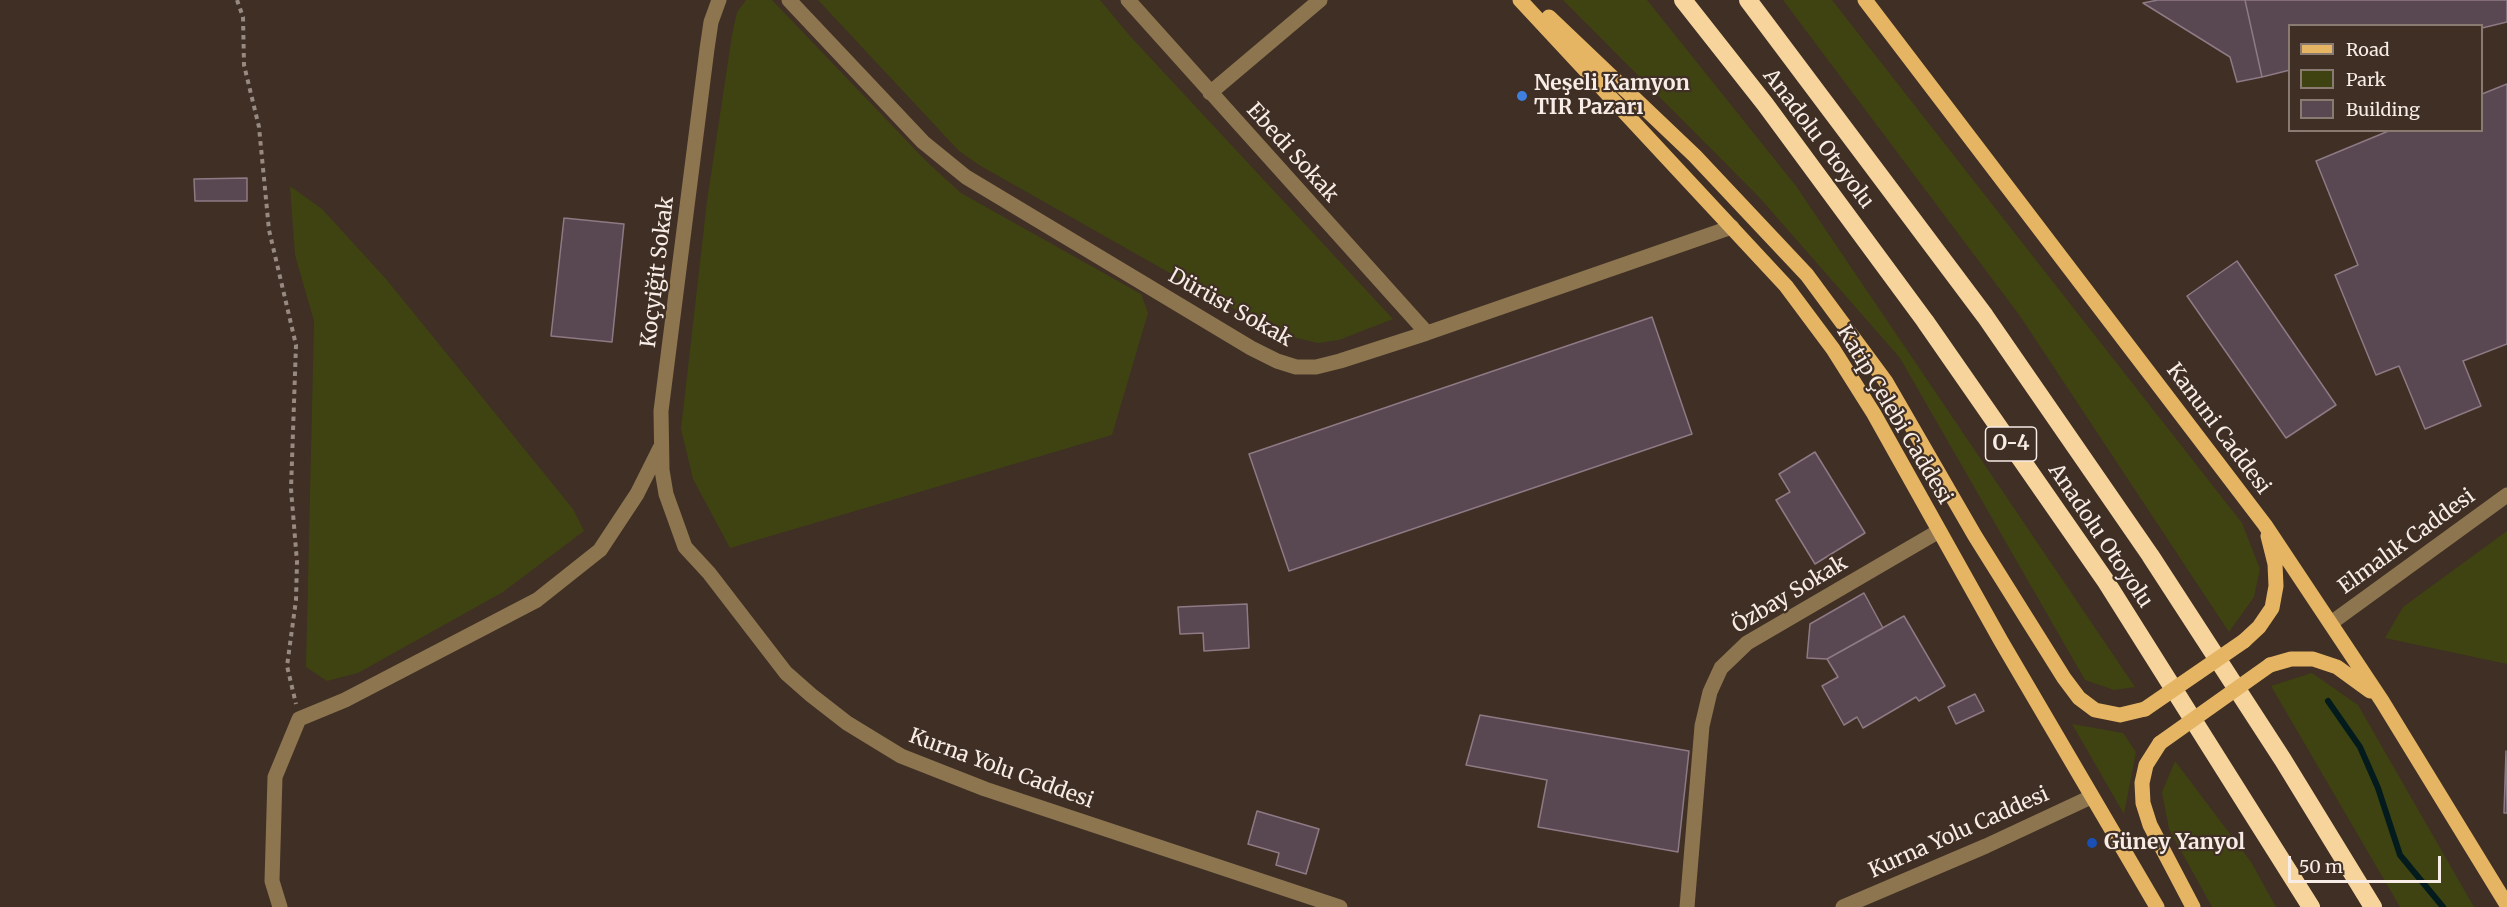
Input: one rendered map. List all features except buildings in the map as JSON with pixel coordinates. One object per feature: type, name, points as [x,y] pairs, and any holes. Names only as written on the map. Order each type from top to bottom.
[{"type":"highway","name":"Anadolu Otoyolu","points":[[1683,0],[1764,104],[1925,321],[2105,580],[2311,907]]},
{"type":"highway","name":"Anadolu Otoyolu","points":[[1748,0],[1984,316],[2137,536],[2283,760],[2373,907]]},
{"type":"main road","name":"Katip Çelebi Caddesi","points":[[1520,0],[1786,286],[1833,349],[1874,414],[2091,797],[2157,907]]},
{"type":"main road","points":[[1531,0],[1695,156],[1807,274],[1886,382],[1975,536],[2064,678],[2079,698],[2095,710],[2120,714],[2145,709],[2244,641],[2259,627],[2272,608],[2276,586],[2275,564],[2265,525]]},
{"type":"main road","name":"Kanuni Caddesi","points":[[1865,0],[2265,525],[2382,701],[2507,905]]},
{"type":"main road","points":[[2193,907],[2150,825],[2143,802],[2142,783],[2146,765],[2160,743],[2270,665],[2291,659],[2313,659],[2337,668],[2359,681],[2382,701]]},
{"type":"street","name":"Koçyiğit Sokak","points":[[685,547],[666,494],[660,448],[663,400],[707,49],[711,22],[719,0]]},
{"type":"street","name":"Dürüst Sokak","points":[[789,0],[923,142],[958,171],[1251,348],[1277,361],[1296,367],[1316,367],[1427,333],[1732,227]]},
{"type":"street","name":"Ebedi Sokak","points":[[1128,0],[1427,333]]},
{"type":"street","points":[[1210,93],[1320,0]]},
{"type":"street","points":[[280,907],[272,881],[274,777],[299,719],[345,700],[537,600],[600,550],[637,494],[660,448]]},
{"type":"street","name":"Elmalık Caddesi","points":[[2331,623],[2507,495]]},
{"type":"street","name":"Özbay Sokak","points":[[1688,907],[1702,726],[1710,692],[1721,668],[1747,644],[1939,531]]},
{"type":"street","name":"Kurna Yolu Caddesi","points":[[685,547],[709,573],[786,673],[847,723],[901,756],[985,789],[1340,907]]},
{"type":"street","name":"Kurna Yolu Caddesi","points":[[1843,907],[1986,846],[2091,797]]},
{"type":"path","points":[[237,0],[243,17],[244,65],[259,127],[269,230],[296,345],[291,489],[297,562],[296,600],[287,666],[299,719]]},
{"type":"green space","points":[[746,0],[772,0],[927,162],[961,193],[1141,294],[1148,313],[1112,435],[730,548],[693,479],[681,429],[707,201],[732,35],[737,12]]},
{"type":"green space","points":[[818,0],[1100,0],[1130,36],[1393,319],[1339,340],[1318,343],[1288,336],[1221,302],[979,165],[959,151]]},
{"type":"green space","points":[[1563,0],[1647,0],[1796,186],[2135,687],[2114,690],[2085,680],[1900,358],[1759,197]]},
{"type":"green space","points":[[1783,0],[1832,0],[2242,523],[2260,569],[2254,597],[2229,632],[2020,316]]},
{"type":"green space","points":[[290,186],[322,209],[386,279],[573,509],[584,531],[503,592],[358,673],[327,681],[306,667],[314,321],[295,255]]},
{"type":"green space","points":[[2507,531],[2507,664],[2385,638],[2403,607]]},
{"type":"green space","points":[[2312,673],[2358,705],[2474,907],[2400,907],[2271,686]]},
{"type":"green space","points":[[2072,724],[2123,733],[2136,752],[2124,814]]},
{"type":"green space","points":[[2175,761],[2251,862],[2276,907],[2212,907],[2169,829],[2162,792]]},
{"type":"waterway","points":[[2328,701],[2360,747],[2378,788],[2400,855],[2443,907]]},
{"type":"place","name":"Neşeli Kamyon TIR Pazarı","points":[[1522,96]]},
{"type":"place","name":"Güney Yanyol","points":[[2092,843]]}]
